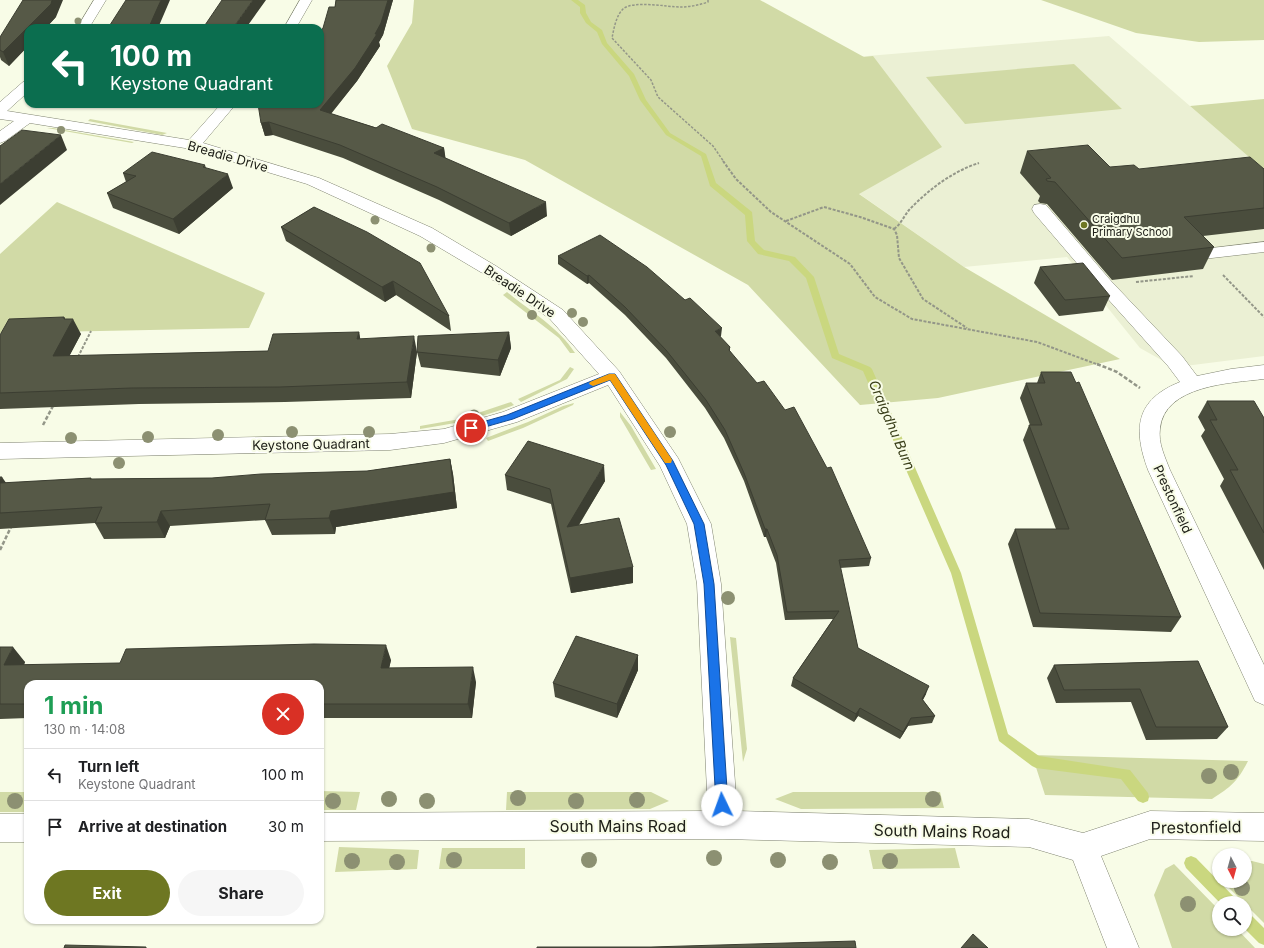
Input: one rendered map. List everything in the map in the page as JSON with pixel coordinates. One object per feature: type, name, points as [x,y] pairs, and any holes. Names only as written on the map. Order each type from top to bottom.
[{"type":"street","points":[[85,24],[100,0]]},
{"type":"street","points":[[292,24],[306,0]]},
{"type":"street","points":[[0,110],[24,89]]},
{"type":"street","points":[[193,145],[225,108]]},
{"type":"street","name":"Breadie Drive","points":[[0,115],[193,145],[313,181],[426,232],[490,270],[556,314],[612,376],[670,464],[699,524],[709,584],[723,825]]},
{"type":"street","points":[[0,138],[27,118]]},
{"type":"street","points":[[1040,209],[1105,285],[1175,360],[1192,384]]},
{"type":"street","points":[[1203,254],[1264,247]]},
{"type":"street","points":[[1161,402],[1192,384],[1264,372]]},
{"type":"street","name":"Keystone Quadrant","points":[[0,451],[390,442],[444,436],[510,417],[612,376]]},
{"type":"street","name":"Prestonfield","points":[[1161,402],[1152,417],[1149,429],[1151,448],[1159,470],[1264,693]]},
{"type":"street","name":"South Mains Road","points":[[324,827],[723,825],[1029,833],[1083,848]]},
{"type":"street","name":"Prestonfield","points":[[1083,848],[1150,825],[1253,826]]},
{"type":"street","points":[[0,828],[24,828]]},
{"type":"street","points":[[1083,848],[1123,948]]},
{"type":"path","points":[[708,0],[708,2],[699,6],[679,8],[641,4],[628,6],[620,12],[612,38],[651,80],[658,97],[713,146],[736,179],[771,212],[850,264],[875,297],[912,319],[1036,342],[1117,372],[1161,402]]},
{"type":"path","points":[[894,229],[899,226],[908,210],[925,194],[959,172],[979,163]]},
{"type":"path","points":[[786,221],[824,208],[860,216],[894,229]]},
{"type":"path","points":[[894,229],[899,258],[923,299],[968,329]]},
{"type":"path","points":[[1105,285],[1198,275]]},
{"type":"path","points":[[1243,295],[1264,317]]},
{"type":"path","points":[[77,358],[91,331]]},
{"type":"path","points":[[40,432],[57,398]]},
{"type":"path","points":[[0,550],[13,523]]},
{"type":"shaded area","name":"Craigdhu Primary School","points":[[1109,36],[1264,170],[1264,356],[1185,366],[1165,362],[1140,348],[1067,257],[964,267],[798,151],[674,72]]},
{"type":"green space","points":[[414,0],[760,0],[864,57],[873,56],[942,147],[859,194],[964,267],[1120,359],[938,398],[860,405],[748,285],[525,160],[412,129],[387,66],[412,23]]},
{"type":"green space","points":[[1041,0],[1264,0],[1264,40],[1199,42],[1136,33]]},
{"type":"green space","points":[[1074,64],[1122,109],[965,124],[926,77]]},
{"type":"green space","points":[[1264,99],[1264,170],[1190,106]]},
{"type":"green space","points":[[90,119],[167,133],[162,135],[88,121]]},
{"type":"green space","points":[[47,128],[53,128],[134,142],[132,143]]},
{"type":"green space","points":[[57,202],[265,293],[249,328],[0,333],[0,254]]},
{"type":"green space","points":[[507,292],[553,328],[575,353],[570,353],[559,338],[503,295]]},
{"type":"green space","points":[[570,367],[574,369],[567,379],[521,402],[518,399],[560,380]]},
{"type":"green space","points":[[511,402],[514,405],[479,417],[456,423],[420,429],[420,426],[460,419]]},
{"type":"green space","points":[[574,403],[573,405],[523,428],[488,441],[486,438],[528,422],[563,406]]},
{"type":"green space","points":[[620,412],[631,426],[656,469],[651,470],[620,417]]},
{"type":"green space","points":[[730,637],[736,638],[747,749],[743,762]]},
{"type":"green space","points":[[1032,755],[1248,761],[1241,774],[1233,783],[1212,799],[1045,795]]},
{"type":"green space","points":[[324,791],[360,792],[356,810],[324,810]]},
{"type":"green space","points":[[0,792],[24,792],[24,812],[0,812]]},
{"type":"green space","points":[[507,792],[651,792],[669,801],[650,809],[506,810]]},
{"type":"green space","points":[[793,792],[940,792],[944,808],[801,809],[775,799]]},
{"type":"green space","points":[[339,847],[419,850],[417,869],[335,872]]},
{"type":"green space","points":[[442,848],[525,848],[525,869],[439,869]]},
{"type":"green space","points":[[955,848],[960,868],[873,869],[869,850]]},
{"type":"green space","points":[[1252,861],[1264,864],[1264,923],[1252,911],[1252,896],[1237,896],[1229,888],[1252,888]]},
{"type":"green space","points":[[1174,864],[1212,903],[1212,936],[1244,936],[1255,948],[1172,948],[1154,895],[1165,869]]},
{"type":"building","points":[[23,0],[52,0],[51,4],[31,24],[24,24],[24,31],[3,52],[0,50],[0,37]]},
{"type":"building","points":[[126,0],[161,0],[150,24],[111,24]]},
{"type":"building","points":[[222,0],[253,0],[236,24],[206,24]]},
{"type":"building","points":[[336,0],[388,0],[381,23],[375,34],[377,34],[355,68],[324,105],[324,24],[329,7],[335,7]]},
{"type":"building","points":[[259,108],[322,108],[320,110],[376,128],[382,124],[444,148],[434,153],[546,202],[509,223],[437,187],[340,145],[269,122],[261,123]]},
{"type":"building","points":[[22,130],[61,135],[0,184],[0,146]]},
{"type":"building","points":[[1088,145],[1110,167],[1134,165],[1139,169],[1250,157],[1264,169],[1264,208],[1184,217],[1214,247],[1122,258],[1055,182],[1047,181],[1046,179],[1051,178],[1027,151]]},
{"type":"building","points":[[152,152],[205,165],[203,167],[228,174],[173,219],[107,193],[136,176],[123,173]]},
{"type":"building","points":[[314,207],[367,232],[420,263],[449,316],[393,281],[382,287],[281,227]]},
{"type":"building","points":[[600,235],[647,267],[685,300],[690,298],[722,328],[715,331],[730,347],[729,350],[757,383],[764,381],[785,410],[794,407],[827,468],[831,467],[871,558],[839,560],[858,648],[929,686],[922,699],[935,716],[911,718],[903,732],[860,708],[856,714],[793,678],[839,611],[787,612],[777,555],[725,430],[706,400],[666,350],[625,307],[589,275],[587,276],[558,256]]},
{"type":"building","points":[[1083,263],[1110,296],[1065,300],[1040,267]]},
{"type":"building","points":[[64,317],[64,319],[73,319],[53,356],[268,351],[273,334],[359,332],[357,339],[414,336],[407,382],[280,387],[131,388],[0,393],[0,335],[9,319]]},
{"type":"building","points":[[509,332],[498,360],[417,352],[418,336]]},
{"type":"building","points":[[1041,372],[1071,372],[1076,383],[1079,382],[1181,617],[1040,613],[1015,529],[1069,529],[1029,425],[1042,425],[1026,383],[1045,383]]},
{"type":"building","points":[[1207,401],[1254,401],[1264,418],[1264,533],[1230,470],[1238,470],[1210,420],[1217,420]]},
{"type":"building","points":[[528,441],[604,465],[567,527],[619,518],[633,567],[570,578],[550,489],[505,475]]},
{"type":"building","points":[[450,459],[454,492],[331,511],[329,518],[265,520],[270,504],[161,511],[157,522],[95,523],[102,507],[0,513],[0,483],[91,478],[90,479],[212,478],[261,474],[367,471]]},
{"type":"building","points":[[576,636],[638,655],[617,704],[553,683]]},
{"type":"building","points":[[314,644],[386,645],[381,668],[473,667],[468,704],[324,704],[324,680],[24,680],[24,704],[0,704],[0,647],[13,647],[4,665],[120,663],[126,649]]},
{"type":"building","points":[[1198,661],[1228,727],[1156,727],[1140,689],[1064,690],[1054,665]]},
{"type":"building","points":[[973,934],[988,948],[961,948]]},
{"type":"building","points":[[855,941],[856,948],[537,948],[651,947]]},
{"type":"building","points":[[65,945],[146,947],[146,948],[64,948]]},
{"type":"waterway","name":"Craigdhu Burn","points":[[574,0],[583,6],[583,13],[589,23],[600,31],[604,43],[632,75],[643,100],[668,134],[704,155],[713,184],[749,214],[751,241],[761,252],[792,259],[810,277],[835,356],[867,369],[956,573],[1003,737],[1036,762],[1125,774],[1143,797]]},
{"type":"waterway","name":"Craigdhu Burn","points":[[1191,863],[1223,896]]},
{"type":"waterway","name":"Craigdhu Burn","points":[[1252,926],[1264,938]]},
{"type":"slow traffic","points":[[593,384],[612,376],[668,460]]},
{"type":"place","name":"Craigdhu Primary School","points":[[1084,225]]},
{"type":"route","points":[[471,428],[510,417],[612,376],[670,464],[699,524],[709,584],[722,805]]}]
